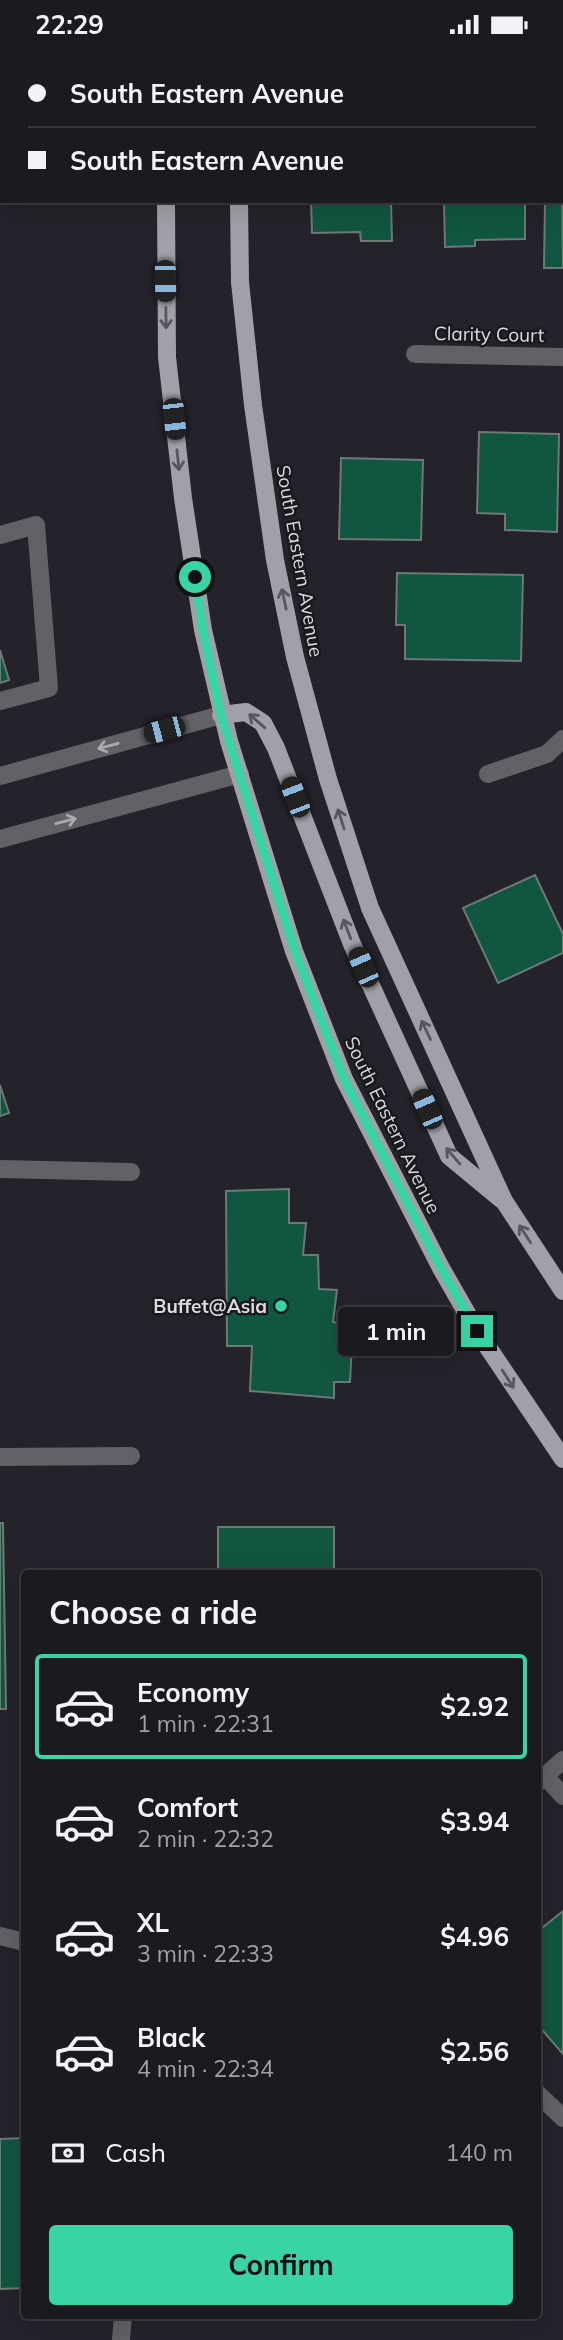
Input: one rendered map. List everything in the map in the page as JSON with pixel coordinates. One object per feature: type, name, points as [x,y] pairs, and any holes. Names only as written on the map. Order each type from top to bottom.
[{"type":"main road","name":"South Eastern Avenue","points":[[166,203],[167,357],[183,498],[203,630],[221,715],[295,951],[344,1079],[441,1268],[535,1420],[563,1459]]},
{"type":"main road","name":"South Eastern Avenue","points":[[239,203],[240,282],[253,405],[275,560],[295,657],[324,767],[370,908],[504,1201],[563,1291]]},
{"type":"main road","points":[[221,715],[246,712],[263,723],[276,748],[352,944],[449,1156],[504,1201]]},
{"type":"street","name":"Clarity Court","points":[[415,354],[563,357]]},
{"type":"street","points":[[0,535],[36,525],[50,688],[0,701]]},
{"type":"street","points":[[0,776],[221,715]]},
{"type":"street","points":[[488,774],[547,754],[563,739]]},
{"type":"street","points":[[0,839],[240,774]]},
{"type":"street","points":[[0,1169],[131,1172]]},
{"type":"street","points":[[0,1457],[131,1455]]},
{"type":"street","points":[[563,1760],[541,1779],[563,1796]]},
{"type":"street","points":[[0,1936],[21,1941]]},
{"type":"street","points":[[541,2097],[563,2118]]},
{"type":"street","points":[[121,2340],[123,2319]]},
{"type":"building","points":[[311,203],[391,203],[392,241],[361,241],[360,232],[312,233]]},
{"type":"building","points":[[444,203],[525,203],[525,239],[475,240],[475,246],[445,247]]},
{"type":"building","points":[[545,203],[562,203],[563,268],[544,268]]},
{"type":"building","points":[[479,432],[559,434],[557,532],[505,530],[505,514],[477,513]]},
{"type":"building","points":[[341,458],[423,460],[421,540],[339,539]]},
{"type":"building","points":[[397,573],[523,575],[521,661],[405,659],[405,625],[396,625]]},
{"type":"building","points":[[0,650],[9,680],[0,683]]},
{"type":"building","points":[[535,875],[563,934],[563,953],[498,983],[463,908]]},
{"type":"building","points":[[0,1085],[9,1113],[0,1116]]},
{"type":"building","name":"Buffet@Asia","points":[[289,1189],[289,1223],[306,1223],[303,1255],[318,1255],[319,1289],[337,1290],[333,1322],[353,1325],[350,1382],[334,1382],[334,1398],[250,1391],[252,1346],[227,1346],[226,1191]]},
{"type":"building","points":[[0,1523],[3,1523],[6,1709],[0,1709]]},
{"type":"building","points":[[218,1527],[334,1527],[334,1570],[218,1570]]},
{"type":"building","points":[[563,1911],[563,2054],[541,2029],[541,1929]]},
{"type":"building","points":[[21,2138],[21,2288],[0,2289],[0,2139]]},
{"type":"place","name":"Buffet@Asia","points":[[281,1306]]},
{"type":"route","points":[[195,577],[221,715],[295,951],[344,1079],[441,1268],[477,1331]]}]
